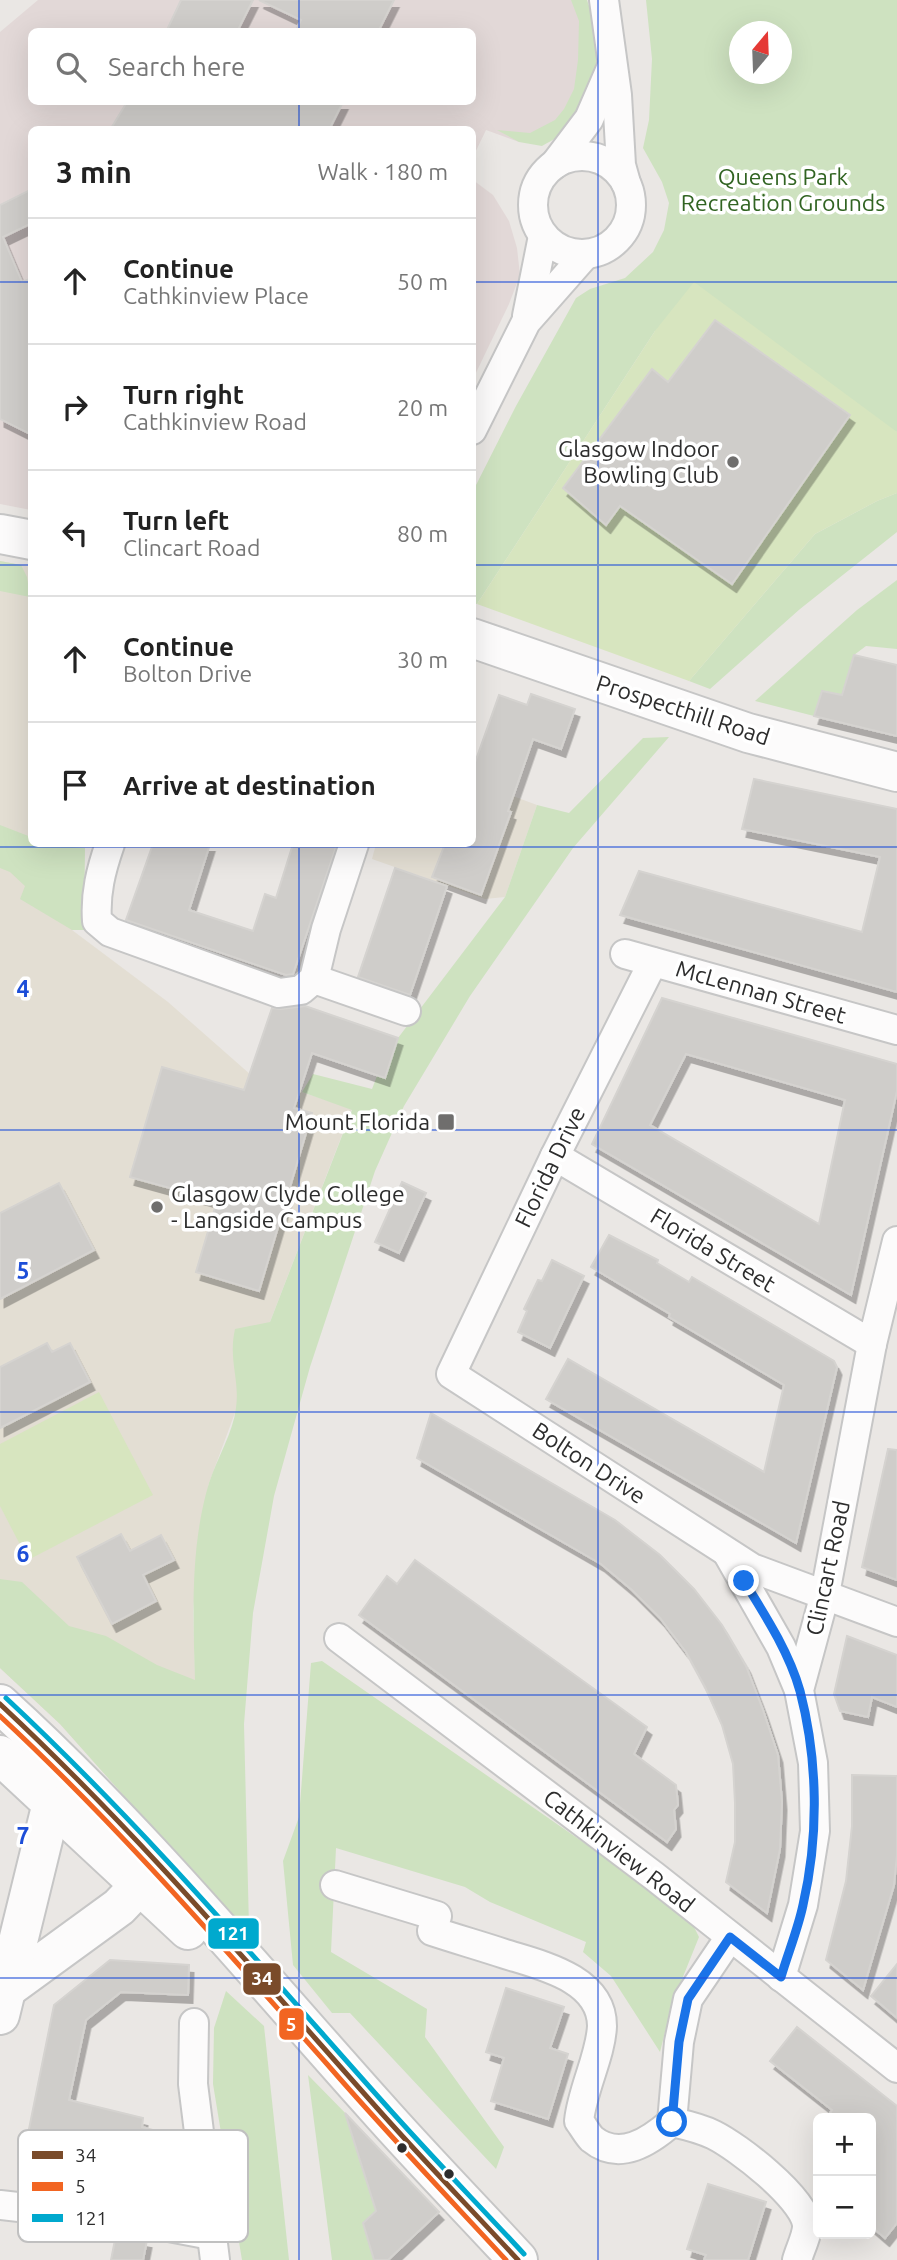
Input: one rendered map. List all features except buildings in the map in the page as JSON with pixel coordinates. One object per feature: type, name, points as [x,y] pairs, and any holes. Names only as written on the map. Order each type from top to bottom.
[{"type":"main road","points":[[0,534],[28,539]]},
{"type":"main road","name":"Prospecthill Road","points":[[476,639],[748,733],[897,772]]},
{"type":"main road","points":[[0,1704],[96,1797],[150,1875],[378,2109],[518,2260]]},
{"type":"main road","points":[[0,1755],[55,1807],[150,1875]]},
{"type":"main road","points":[[2,1999],[49,1815],[55,1807],[96,1797]]},
{"type":"main road","points":[[2,1999],[119,1907],[150,1875]]},
{"type":"street","points":[[604,0],[619,115],[621,166],[631,198],[631,215],[625,230],[615,243],[601,251],[585,255],[569,253],[554,246],[543,236],[535,221],[532,206],[535,190],[543,175],[555,164],[589,120],[612,66]]},
{"type":"street","points":[[555,164],[586,156],[602,160],[616,170],[626,183]]},
{"type":"street","points":[[526,322],[543,236]]},
{"type":"street","points":[[476,422],[526,322],[585,255]]},
{"type":"street","points":[[109,847],[99,874],[96,921],[110,932],[279,993],[301,990],[314,979],[326,929],[353,847]]},
{"type":"street","name":"McLennan Street","points":[[625,954],[897,1030]]},
{"type":"street","name":"Florida Drive","points":[[451,1374],[555,1156],[653,962]]},
{"type":"street","points":[[314,979],[406,1011]]},
{"type":"street","name":"Florida Street","points":[[555,1156],[872,1344]]},
{"type":"street","name":"Clincart Road","points":[[781,1977],[803,1905],[814,1831],[813,1763],[799,1690],[825,1594],[872,1344],[897,1241]]},
{"type":"street","name":"Bolton Drive","points":[[451,1374],[752,1568],[897,1622]]},
{"type":"street","name":"Bolton Drive","points":[[726,1552],[781,1647],[799,1690]]},
{"type":"street","name":"Cathkinview Road","points":[[339,1638],[654,1876],[897,2068]]},
{"type":"street","points":[[335,1885],[437,1916],[432,1931],[558,1971],[583,1988],[598,2007],[602,2026],[579,2120],[592,2139],[612,2149],[632,2148],[653,2138],[672,2122],[679,2042],[688,1999],[730,1937]]},
{"type":"street","points":[[194,2023],[193,2084],[199,2130]]},
{"type":"street","points":[[672,2122],[696,2127],[716,2136],[772,2177],[792,2197],[803,2212],[807,2227],[797,2260]]},
{"type":"street","points":[[0,2205],[18,2207]]},
{"type":"street","points":[[196,2242],[213,2248]]},
{"type":"shaded area","points":[[38,0],[580,0],[587,53],[564,121],[519,142],[486,130],[476,151],[476,126],[28,126],[28,509],[0,504],[0,32]]},
{"type":"shaded area","points":[[476,182],[493,195],[509,221],[517,248],[520,275],[476,373]]},
{"type":"shaded area","name":"Glasgow Clyde College - Langside Campus","points":[[0,561],[28,566],[28,847],[75,847],[72,930],[168,1002],[251,1075],[352,1109],[209,1483],[201,1521],[193,1611],[195,1675],[231,1916],[60,1724],[0,1668]]},
{"type":"shaded area","points":[[476,782],[537,805],[505,897],[485,899],[372,859],[375,847],[476,847]]},
{"type":"green space","points":[[571,0],[587,0],[591,14],[596,65],[590,99],[574,125],[563,134],[542,146],[519,142],[497,130],[530,133],[555,120],[574,89],[579,21]]},
{"type":"green space","name":"Queens Park Recreation Grounds","points":[[646,0],[897,0],[897,432],[655,331],[476,604],[476,485],[576,298],[590,289],[625,278],[653,252],[664,230],[669,203],[662,182],[643,148],[649,120],[652,59]]},
{"type":"green space","name":"Glasgow Indoor Bowling Club","points":[[694,282],[897,432],[897,493],[815,534],[689,681],[477,604],[655,331]]},
{"type":"green space","points":[[897,493],[897,532],[800,609],[710,689],[689,681],[815,534]]},
{"type":"green space","points":[[0,561],[21,565],[27,577],[28,597],[0,591]]},
{"type":"green space","points":[[897,580],[897,649],[866,646],[854,655],[842,695],[822,692],[814,716],[755,701],[857,610]]},
{"type":"green space","points":[[669,737],[573,848],[470,996],[404,1106],[375,1171],[310,1367],[274,1496],[253,1613],[244,1724],[249,1927],[231,1916],[60,1724],[0,1668],[0,1579],[22,1582],[69,1626],[106,1636],[157,1665],[195,1680],[196,1556],[209,1483],[232,1427],[236,1408],[233,1350],[235,1329],[270,1322],[352,1110],[302,1092],[313,1074],[372,1089],[377,1076],[385,1078],[398,1038],[505,897],[537,805],[569,813],[643,738]]},
{"type":"green space","points":[[0,825],[28,836],[28,847],[85,848],[84,930],[72,930],[20,899],[25,886],[10,872],[0,868]]},
{"type":"green space","points":[[99,1392],[153,1495],[28,1560],[0,1506],[0,1444]]},
{"type":"green space","points":[[322,1661],[688,1915],[699,1937],[672,2004],[660,2052],[611,1976],[583,1952],[586,1942],[490,1902],[465,1887],[336,1848],[331,1952],[427,2009],[425,2037],[504,2147],[496,2169],[350,2013],[332,2013],[293,1965],[283,1861],[299,1817],[311,1663]]},
{"type":"green space","points":[[226,1991],[264,2026],[289,2260],[242,2260],[239,2242],[248,2242],[248,2130],[221,2130],[213,2084],[214,2028]]},
{"type":"green space","points":[[308,2075],[354,2122],[350,2127],[376,2211],[363,2223],[374,2260],[332,2260]]},
{"type":"transit line","name":"121","points":[[6,1698],[152,1845],[400,2121],[524,2254]]},
{"type":"transit line","name":"34","points":[[0,1704],[146,1851],[394,2127],[518,2260]]},
{"type":"transit line","name":"5","points":[[0,1716],[86,1800],[168,1886],[371,2114],[506,2260]]},
{"type":"place","name":"Glasgow Indoor Bowling Club","points":[[733,462]]},
{"type":"place","name":"Mount Florida","points":[[446,1122]]},
{"type":"place","name":"Glasgow Clyde College - Langside Campus","points":[[157,1207]]},
{"type":"route","points":[[672,2122],[679,2042],[688,1999],[730,1937],[781,1977],[803,1905],[814,1831],[813,1763],[799,1690],[781,1647],[744,1581]]}]
